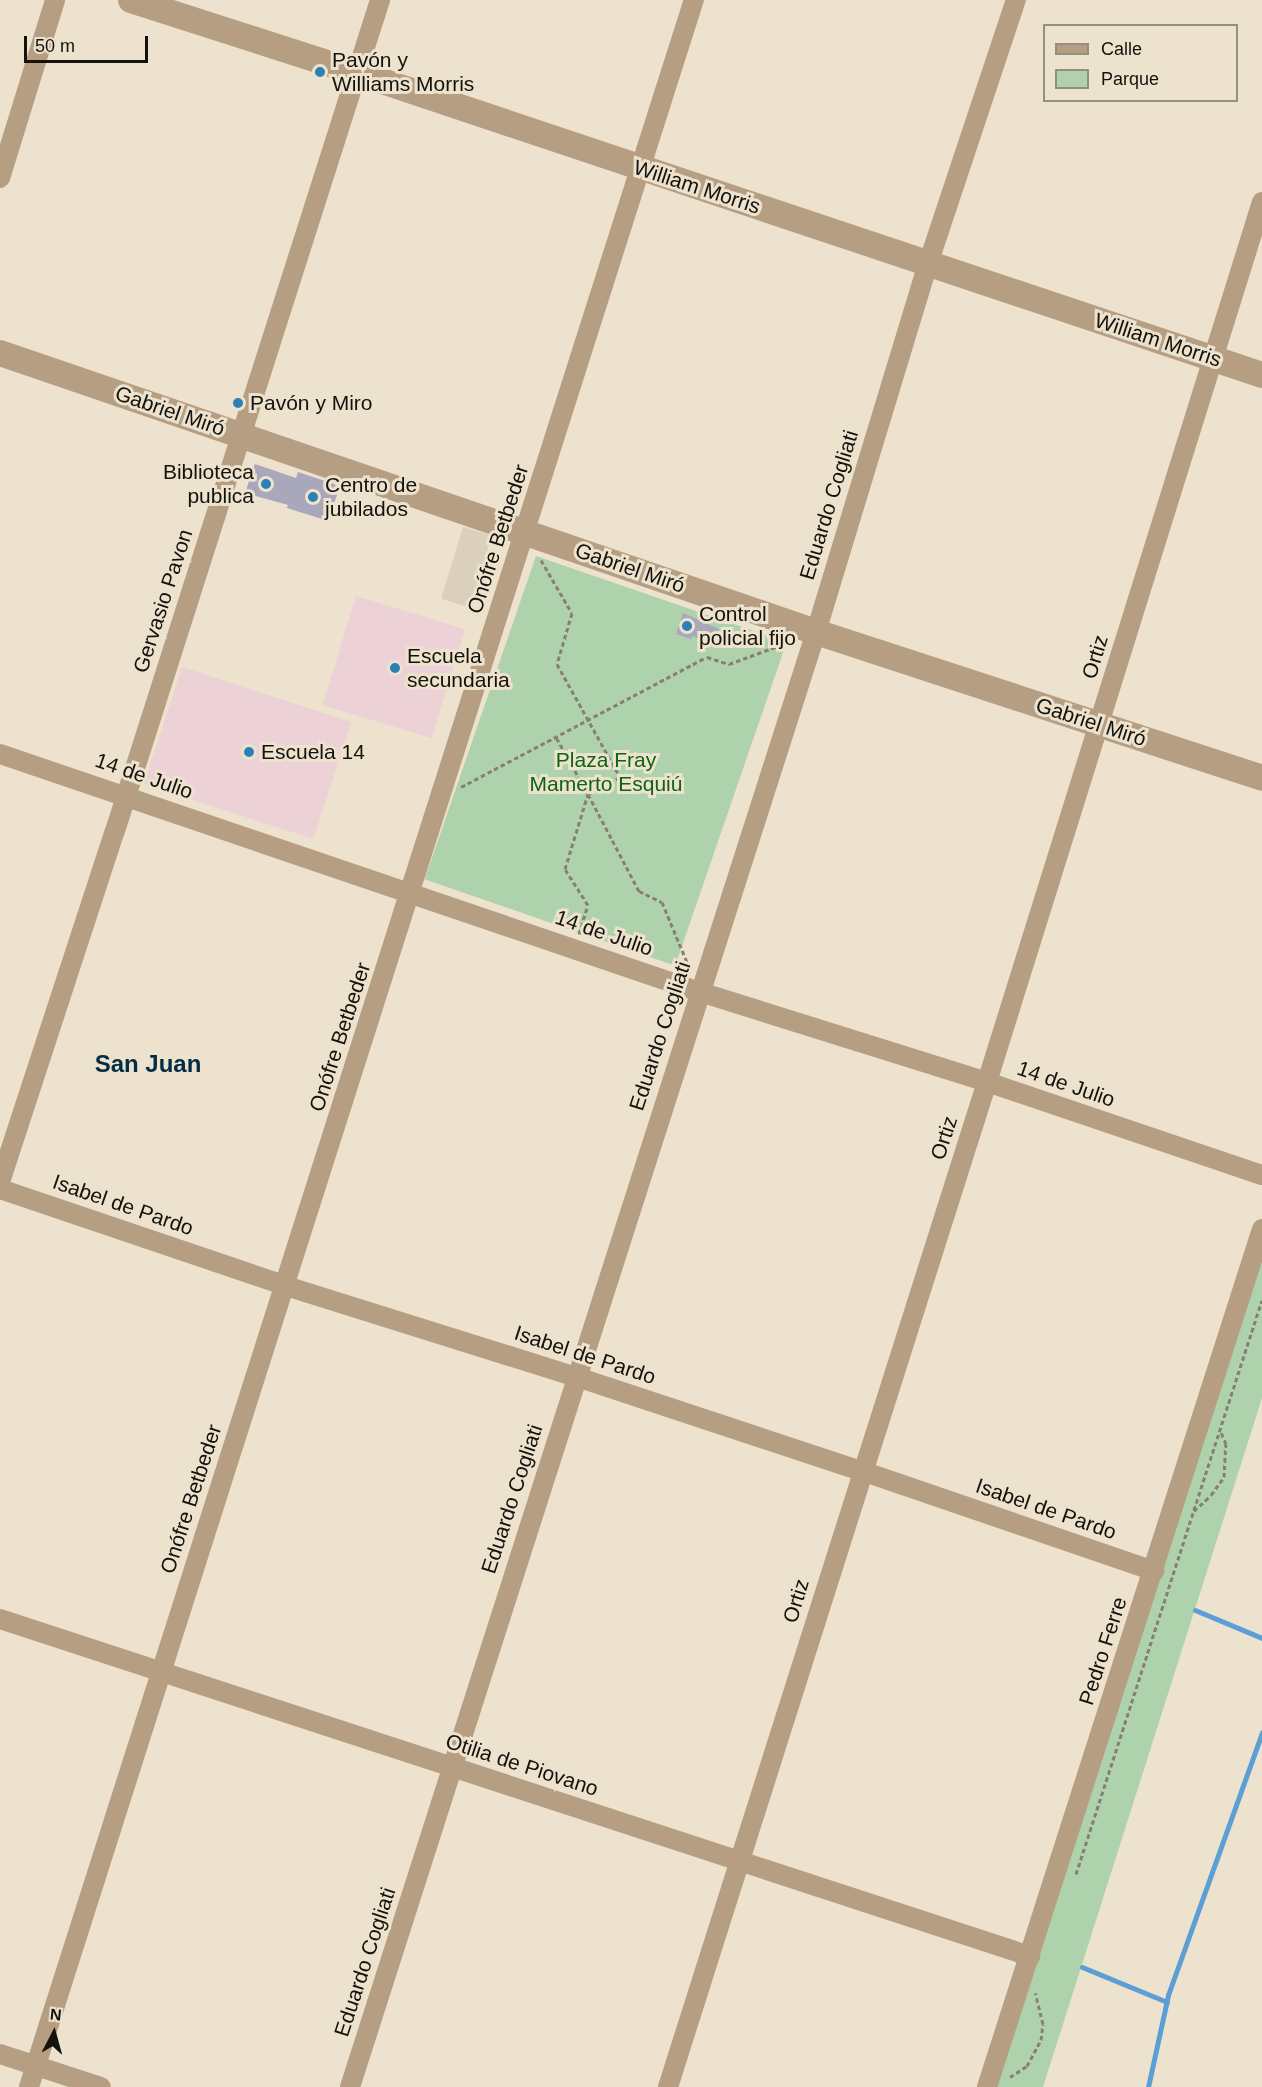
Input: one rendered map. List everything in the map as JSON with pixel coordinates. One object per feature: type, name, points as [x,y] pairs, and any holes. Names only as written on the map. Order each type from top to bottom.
[{"type":"street","points":[[0,178],[55,0]]},
{"type":"street","name":"William Morris","points":[[131,0],[358,73],[1262,375]]},
{"type":"street","name":"Gervasio Pavon","points":[[0,1182],[127,795],[380,0]]},
{"type":"street","name":"Onófre Betbeder","points":[[29,2087],[694,0]]},
{"type":"street","name":"Eduardo Cogliati","points":[[350,2087],[816,632],[928,264],[1016,0]]},
{"type":"street","name":"Ortiz","points":[[668,2087],[987,1082],[1262,202]]},
{"type":"street","name":"Gabriel Miró","points":[[0,354],[816,632],[1262,778]]},
{"type":"street","name":"14 de Julio","points":[[0,754],[127,795],[700,992],[987,1082],[1262,1175]]},
{"type":"street","name":"Isabel de Pardo","points":[[0,1189],[286,1286],[577,1377],[862,1471],[1154,1571]]},
{"type":"street","name":"Pedro Ferre","points":[[987,2087],[1030,1985],[1030,1956],[1262,1229]]},
{"type":"street","name":"Otilia de Piovano","points":[[0,1619],[1030,1956]]},
{"type":"street","points":[[0,2054],[101,2087]]},
{"type":"path","points":[[525,532],[572,613],[556,664],[620,777],[588,794],[565,869],[588,905],[575,949]]},
{"type":"path","points":[[441,798],[707,657],[729,664],[816,632]]},
{"type":"path","points":[[556,737],[639,891],[662,902],[700,992]]},
{"type":"path","points":[[1073,1884],[1262,1300]]},
{"type":"path","points":[[1171,1515],[1186,1515],[1193,1512],[1211,1495],[1224,1477],[1226,1444],[1220,1430]]},
{"type":"path","points":[[1030,1985],[1036,1997],[1032,2012]]},
{"type":"path","points":[[1011,2077],[1027,2066],[1041,2040],[1043,2024],[1036,1997],[1030,1985]]},
{"type":"path","points":[[1007,2087],[1014,2066]]},
{"type":"shaded area","points":[[463,527],[492,536],[470,607],[441,599]]},
{"type":"shaded area","name":"Escuela secundaria","points":[[356,596],[465,629],[432,738],[323,705]]},
{"type":"shaded area","name":"Escuela 14","points":[[182,667],[351,722],[313,839],[144,784]]},
{"type":"green space","name":"Plaza Fray Mamerto Esquiú","points":[[536,556],[787,642],[675,966],[425,879]]},
{"type":"green space","points":[[1262,1245],[1262,1398],[1043,2087],[996,2087]]},
{"type":"building","points":[[255,464],[296,478],[298,472],[340,486],[328,521],[287,508],[288,505],[245,493]]},
{"type":"building","points":[[683,613],[719,629],[713,644],[692,636],[691,639],[676,634]]},
{"type":"waterway","points":[[1195,1610],[1262,1638]]},
{"type":"waterway","points":[[1148,2087],[1168,1995],[1262,1732]]},
{"type":"waterway","points":[[1082,1967],[1167,2002]]},
{"type":"place","name":"Pavón y Williams Morris","points":[[320,72]]},
{"type":"place","name":"Pavón y Miro","points":[[238,403]]},
{"type":"place","name":"Biblioteca publica","points":[[266,484]]},
{"type":"place","name":"Centro de jubilados","points":[[313,497]]},
{"type":"place","name":"Control policial fijo","points":[[687,626]]},
{"type":"place","name":"Escuela secundaria","points":[[395,668]]},
{"type":"place","name":"Escuela 14","points":[[249,752]]},
{"type":"district","name":"San Juan","points":[[148,1064]]}]
